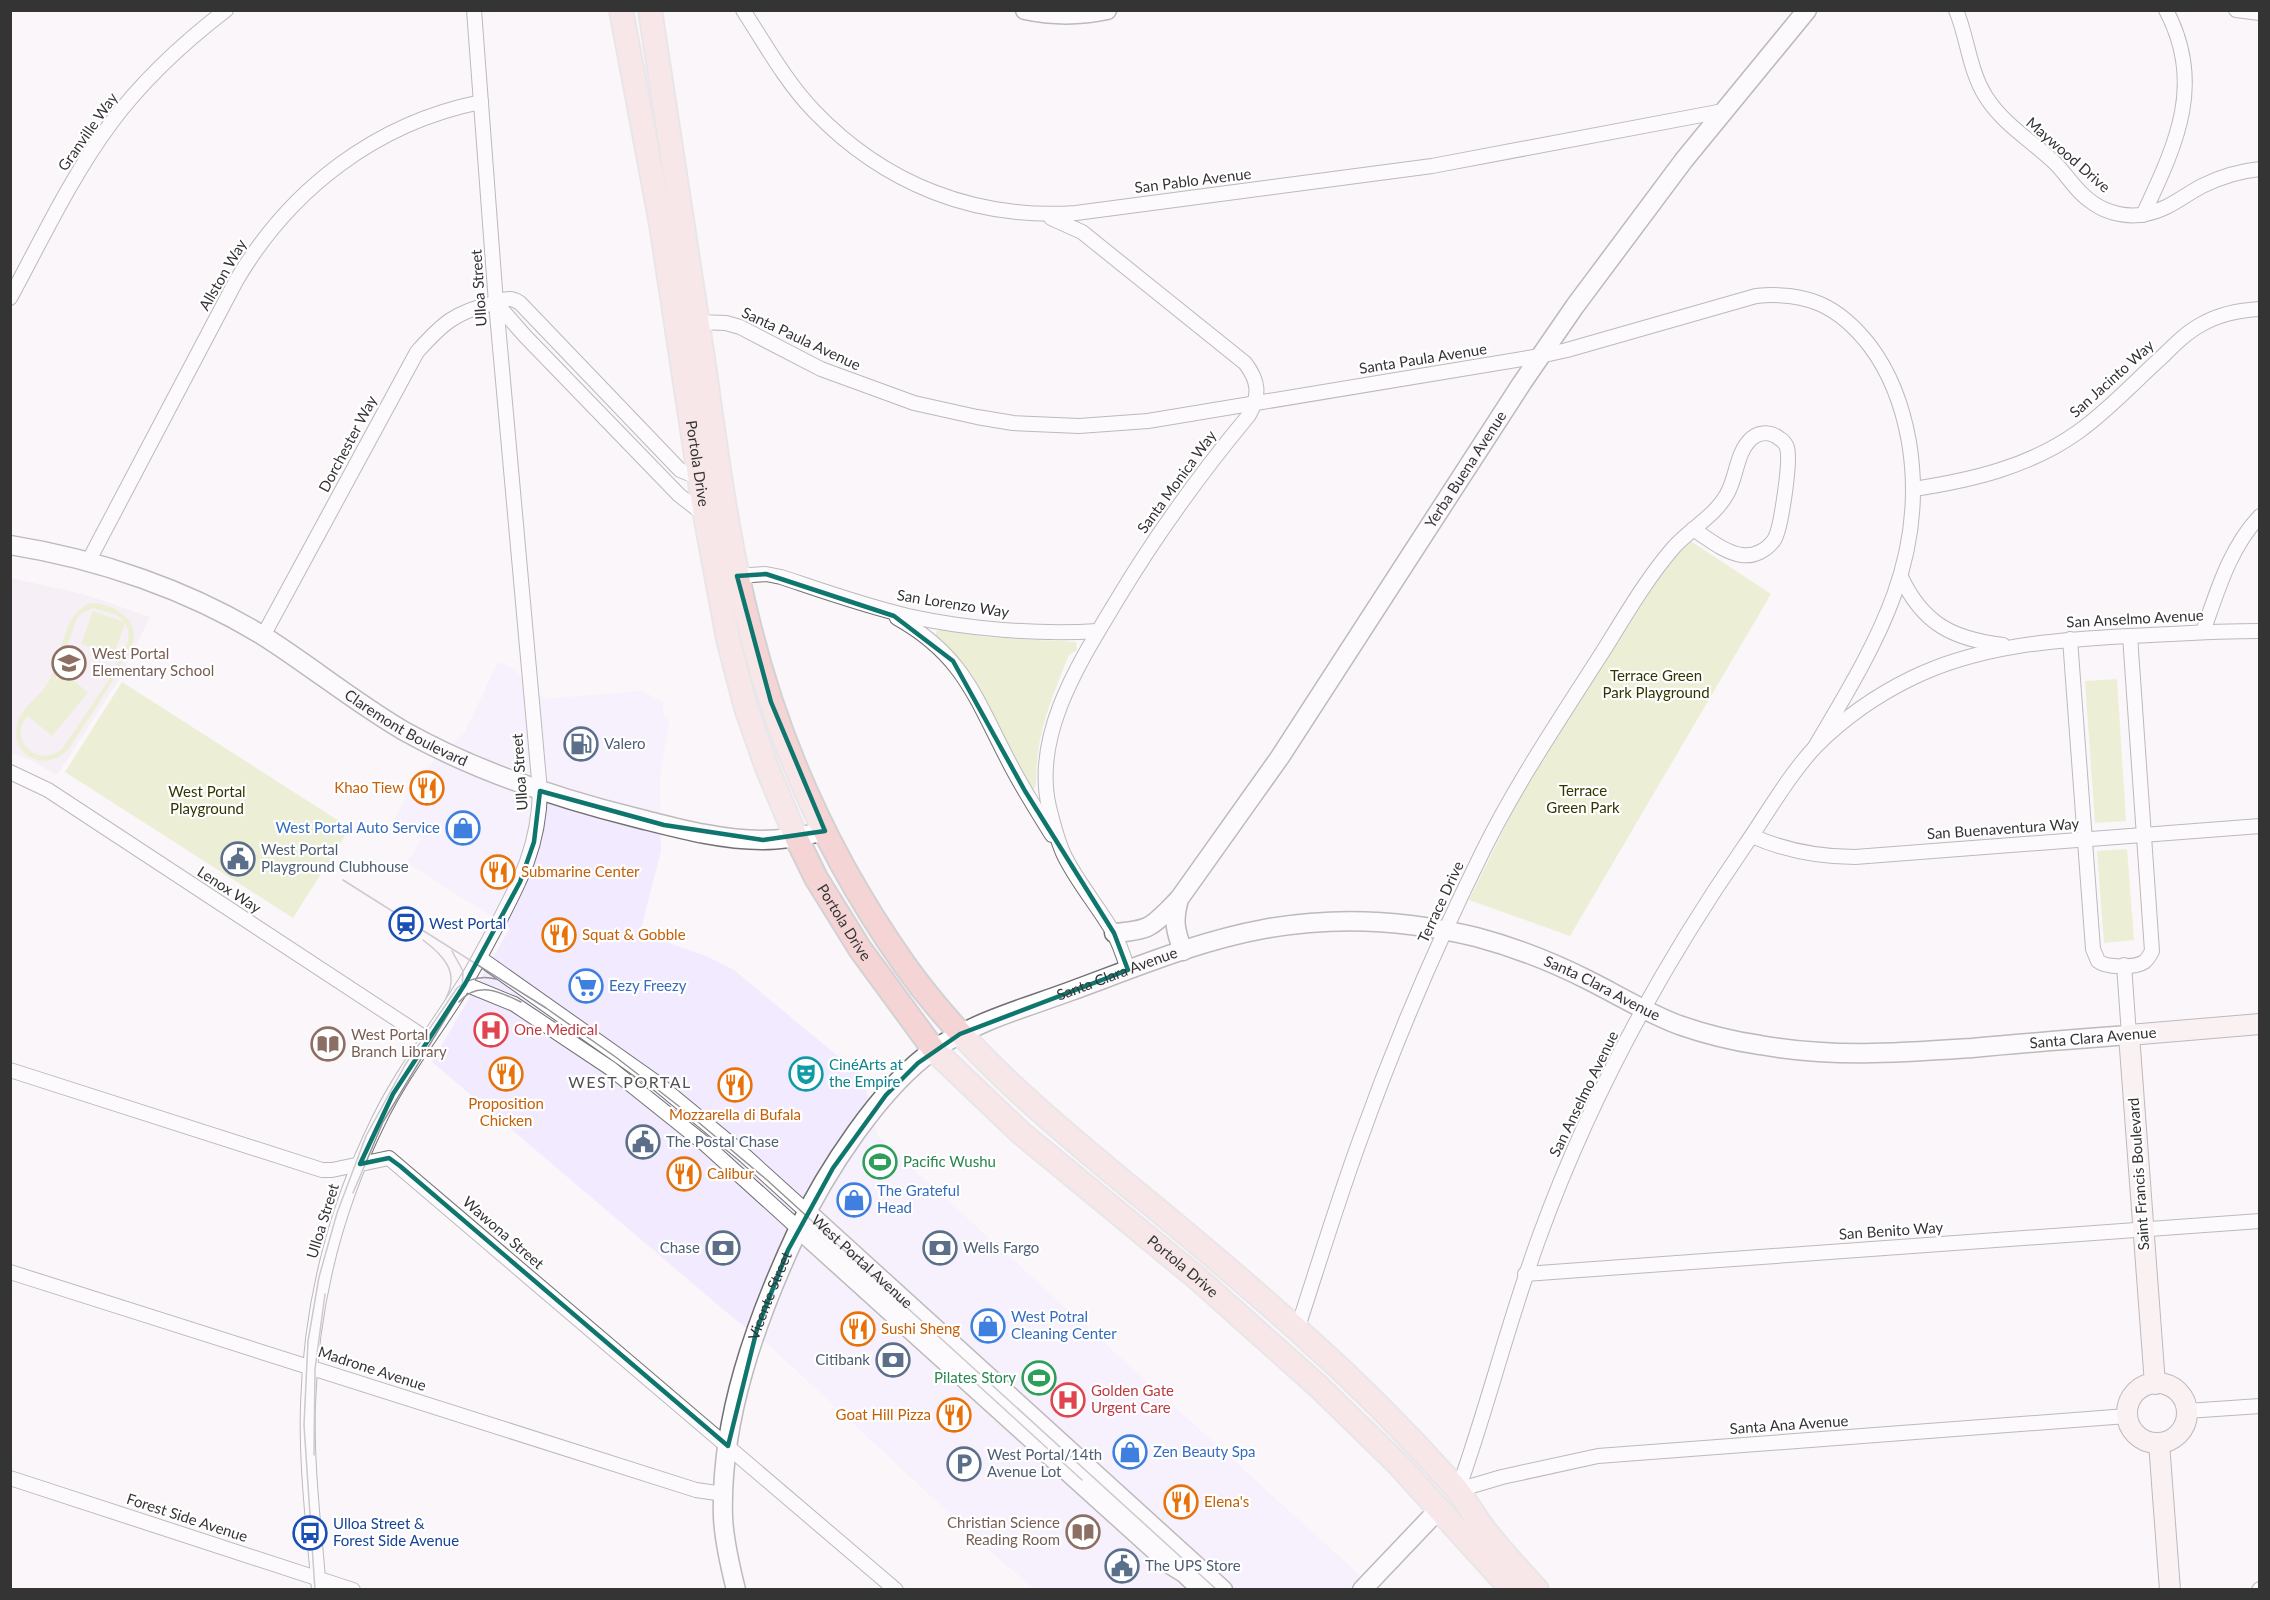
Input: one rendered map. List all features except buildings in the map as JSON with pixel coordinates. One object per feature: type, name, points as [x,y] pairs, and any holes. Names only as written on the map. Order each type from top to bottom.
[{"type":"main road","name":"Portola Drive","points":[[621,10],[668,269],[705,515],[736,674],[766,768],[816,878],[860,950],[934,1050],[1021,1133],[1197,1278],[1279,1349],[1440,1508],[1512,1590]]},
{"type":"main road","name":"Portola Drive","points":[[650,10],[737,576],[771,702],[795,766],[825,831],[884,934],[931,999],[960,1034],[1039,1112],[1211,1254],[1377,1405],[1458,1490],[1485,1530],[1537,1590]]},
{"type":"main road","name":"Santa Clara Avenue","points":[[2129,1035],[2259,1024]]},
{"type":"main road","name":"Saint Francis Boulevard","points":[[2129,1035],[2155,1384]]},
{"type":"main road","points":[[2155,1384],[2166,1385],[2176,1391],[2184,1400],[2187,1412],[2185,1423],[2179,1433],[2170,1440],[2159,1443],[2148,1442],[2138,1436],[2130,1427],[2127,1416],[2128,1404],[2134,1394],[2143,1387],[2155,1384]]},
{"type":"main road","points":[[2159,1443],[2170,1590]]},
{"type":"main road","points":[[1440,1508],[1458,1490]]},
{"type":"street","name":"Granville Way","points":[[10,298],[72,183],[112,122],[181,46],[226,10]]},
{"type":"street","name":"Ulloa Street","points":[[318,1584],[309,1441],[310,1367],[317,1311],[331,1245],[340,1214],[380,1119],[427,1039],[480,958],[520,882],[528,862],[538,822],[540,791],[496,303],[474,10]]},
{"type":"street","name":"San Pablo Avenue","points":[[743,10],[793,86],[813,110],[858,151],[932,193],[987,208],[1044,215],[1281,187],[1432,166],[1723,111]]},
{"type":"street","points":[[1025,10],[1047,15],[1070,16],[1107,10]]},
{"type":"street","name":"Yerba Buena Avenue","points":[[1183,951],[1175,929],[1174,917],[1179,899],[1280,757],[1540,356],[1609,259],[1723,111],[1806,10]]},
{"type":"street","name":"Maywood Drive","points":[[1956,10],[1965,31],[1975,75],[1985,96],[2000,117],[2056,164],[2081,193],[2093,203],[2109,211],[2126,215],[2143,215],[2172,205],[2202,186],[2224,177],[2259,169]]},
{"type":"street","points":[[2143,215],[2171,156],[2182,112],[2183,66],[2179,41],[2166,10]]},
{"type":"street","points":[[2236,10],[2259,13]]},
{"type":"street","name":"Allston Way","points":[[88,562],[236,281],[252,254],[276,224],[310,188],[357,151],[380,137],[430,114],[481,102]]},
{"type":"street","points":[[1044,215],[1082,232],[1245,363],[1256,380],[1258,392],[1255,403]]},
{"type":"street","name":"Santa Paula Avenue","points":[[697,322],[726,323],[740,327],[821,369],[894,397],[946,411],[1012,423],[1079,426],[1112,425],[1540,356],[1756,296],[1779,294],[1800,297],[1822,304],[1841,314],[1856,328],[1874,351],[1889,376],[1900,404],[1907,432],[1914,489],[1913,519],[1901,577],[1888,614]]},
{"type":"street","name":"Dorchester Way","points":[[263,636],[417,352],[452,318],[473,308],[510,298],[520,303],[680,470],[699,478]]},
{"type":"street","points":[[496,303],[679,495],[705,515]]},
{"type":"street","name":"San Jacinto Way","points":[[1914,489],[1979,477],[2006,469],[2056,446],[2078,433],[2098,416],[2184,336],[2202,324],[2223,315],[2259,309]]},
{"type":"street","name":"Santa Monica Way","points":[[1064,855],[1048,804],[1047,777],[1048,748],[1054,722],[1065,693],[1098,631],[1169,518],[1249,415],[1255,403]]},
{"type":"street","name":"Terrace Drive","points":[[1297,1330],[1360,1140],[1410,1011],[1482,852],[1526,771],[1648,581],[1670,552],[1693,529],[1718,506],[1728,493],[1739,460],[1754,436],[1767,432],[1779,437],[1787,446],[1789,461],[1779,528],[1774,540],[1763,551],[1752,556],[1740,555],[1729,551],[1693,529]]},
{"type":"street","points":[[2203,632],[2235,550],[2246,530],[2259,516]]},
{"type":"street","name":"Claremont Boulevard","points":[[10,544],[88,562],[166,589],[204,606],[263,636],[404,730],[462,761],[540,791],[601,809],[712,834],[763,840],[825,831]]},
{"type":"street","name":"San Lorenzo Way","points":[[737,576],[766,574],[781,577],[872,607],[909,616],[978,626],[1041,631],[1098,631]]},
{"type":"street","name":"San Anselmo Avenue","points":[[1901,577],[1921,611],[1937,624],[1959,636],[1981,642],[2012,646]]},
{"type":"street","name":"Santa Monica Way","points":[[872,607],[914,628],[934,643],[966,678],[1025,791],[1114,933],[1128,970]]},
{"type":"street","name":"San Anselmo Avenue","points":[[1458,1490],[1475,1445],[1526,1274],[1576,1147],[1618,1058],[1696,920],[1815,747],[1853,683],[1888,614]]},
{"type":"street","name":"San Anselmo Avenue","points":[[1815,747],[1856,712],[1913,677],[1976,655],[2012,646],[2070,639],[2259,631]]},
{"type":"street","points":[[2070,639],[2095,956],[2103,965],[2124,965],[2145,962],[2152,951],[2130,636]]},
{"type":"street","name":"Lenox Way","points":[[10,772],[48,790],[427,1039]]},
{"type":"street","name":"San Buenaventura Way","points":[[1752,836],[1798,852],[1825,857],[1867,856],[2259,826]]},
{"type":"street","points":[[1114,933],[1150,927],[1179,899]]},
{"type":"street","name":"Santa Clara Avenue","points":[[934,1050],[960,1034],[987,1022],[1183,951],[1263,929],[1301,923],[1372,922],[1445,930],[1479,938],[1549,962],[1679,1025],[1716,1036],[1794,1051],[1833,1054],[1905,1053],[2129,1035]]},
{"type":"street","name":"West Portal Avenue","points":[[480,958],[657,1083],[743,1154],[1223,1590]]},
{"type":"street","name":"Saint Francis Boulevard","points":[[2124,965],[2129,1035]]},
{"type":"street","name":"West Portal Avenue","points":[[465,984],[514,1004],[610,1068],[698,1138],[1171,1565],[1184,1573],[1202,1590]]},
{"type":"street","name":"Vicente Street","points":[[736,1590],[726,1539],[724,1494],[733,1415],[757,1329],[778,1274],[807,1212],[833,1168],[867,1120],[903,1077],[934,1050]]},
{"type":"street","name":"Wawona Street","points":[[10,1070],[322,1170],[389,1158],[896,1590]]},
{"type":"street","name":"San Benito Way","points":[[1526,1274],[2259,1221]]},
{"type":"street","name":"Madrone Avenue","points":[[10,1272],[696,1490],[724,1494]]},
{"type":"street","points":[[2187,1412],[2259,1406]]},
{"type":"street","name":"Santa Ana Avenue","points":[[1458,1490],[1502,1477],[1598,1456],[2127,1416]]},
{"type":"street","name":"Forest Side Avenue","points":[[10,1478],[318,1584],[353,1590]]},
{"type":"street","points":[[1362,1590],[1440,1508]]},
{"type":"street","name":"West Portal Avenue","points":[[1171,1565],[1178,1579],[1188,1590]]},
{"type":"highlighted area","points":[[766,574],[894,616],[953,661],[1025,791],[1114,933],[1128,970],[960,1034],[918,1063],[886,1095],[833,1168],[788,1250],[757,1329],[728,1446],[400,1166],[389,1158],[360,1164],[393,1094],[465,984],[520,882],[534,842],[540,791],[664,825],[763,840],[825,831],[771,702],[737,576]]},
{"type":"shaded area","name":"West Portal Elementary School","points":[[10,578],[83,594],[150,617],[119,679],[57,775],[32,761],[11,753]]},
{"type":"shaded area","points":[[498,662],[512,668],[544,699],[642,691],[663,702],[663,715],[669,721],[660,776],[661,851],[640,933],[706,956],[734,970],[863,1077],[878,1137],[1375,1589],[1035,1589],[994,1555],[770,1346],[731,1316],[432,1062],[510,928],[407,863],[422,838],[393,821],[420,774],[465,732]]},
{"type":"green space","name":"Terrace Green Park","points":[[1689,540],[1771,594],[1570,936],[1469,900],[1531,774],[1639,604]]},
{"type":"green space","points":[[92,603],[100,604],[121,613],[131,623],[133,641],[111,682],[68,750],[50,760],[32,758],[19,746],[16,736],[19,719],[49,681],[69,624],[83,607]],"holes":[[[93,608],[117,615],[124,622],[93,611],[81,644],[114,655],[125,623],[129,632],[128,641],[109,680],[62,749],[43,756],[34,753],[22,741],[22,724],[28,716],[52,736],[88,693],[64,672],[55,681],[77,618]]]},
{"type":"green space","points":[[936,631],[986,637],[1076,642],[1077,650],[1069,655],[1045,719],[1038,750],[1034,789],[1030,789],[936,637]]},
{"type":"green space","points":[[2117,679],[2126,821],[2095,823],[2085,681]]},
{"type":"green space","name":"West Portal Playground","points":[[122,682],[350,828],[293,918],[65,772]]},
{"type":"green space","points":[[2127,849],[2134,940],[2104,943],[2097,851]]},
{"type":"tram line","points":[[343,880],[546,1008],[617,1058],[685,1111],[767,1180],[1217,1590]]},
{"type":"tram line","points":[[423,940],[443,958],[450,972],[450,989],[446,998]]},
{"type":"tram line","points":[[353,1193],[383,1122],[462,991],[463,971],[452,951]]},
{"type":"tram line","points":[[315,1590],[304,1425],[308,1341],[319,1277],[337,1213],[366,1136],[405,1065],[457,988],[475,978],[496,979]]},
{"type":"tram line","points":[[459,1002],[473,992],[481,990],[505,994],[521,1002]]},
{"type":"tram line","points":[[314,1455],[315,1369],[325,1294]]},
{"type":"tram line","points":[[967,1375],[1082,1480]]},
{"type":"place","name":"West Portal Elementary School","points":[[69,663]]},
{"type":"place","name":"Valero","points":[[581,744]]},
{"type":"place","name":"Khao Tiew","points":[[427,788]]},
{"type":"place","name":"West Portal Auto Service","points":[[463,828]]},
{"type":"place","name":"West Portal Playground Clubhouse","points":[[238,859]]},
{"type":"place","name":"Submarine Center","points":[[498,872]]},
{"type":"place","name":"West Portal","points":[[406,924]]},
{"type":"place","name":"Squat & Gobble","points":[[559,935]]},
{"type":"place","name":"Eezy Freezy","points":[[586,986]]},
{"type":"place","name":"One Medical","points":[[491,1030]]},
{"type":"place","name":"West Portal Branch Library","points":[[328,1044]]},
{"type":"place","name":"Proposition Chicken","points":[[506,1074]]},
{"type":"place","name":"CinéArts at the Empire","points":[[806,1074]]},
{"type":"place","name":"Mozzarella di Bufala","points":[[735,1085]]},
{"type":"place","name":"The Postal Chase","points":[[643,1142]]},
{"type":"place","name":"Pacific Wushu","points":[[880,1162]]},
{"type":"place","name":"Calibur","points":[[684,1174]]},
{"type":"place","name":"The Grateful Head","points":[[854,1200]]},
{"type":"place","name":"Chase","points":[[723,1248]]},
{"type":"place","name":"Wells Fargo","points":[[940,1248]]},
{"type":"place","name":"West Potral Cleaning Center","points":[[988,1326]]},
{"type":"place","name":"Sushi Sheng","points":[[858,1329]]},
{"type":"place","name":"Citibank","points":[[893,1360]]},
{"type":"place","name":"Pilates Story","points":[[1039,1378]]},
{"type":"place","name":"Golden Gate Urgent Care","points":[[1068,1400]]},
{"type":"place","name":"Goat Hill Pizza","points":[[954,1415]]},
{"type":"place","name":"Zen Beauty Spa","points":[[1130,1452]]},
{"type":"place","name":"West Portal/14th Avenue Lot","points":[[964,1464]]},
{"type":"place","name":"Elena's","points":[[1181,1502]]},
{"type":"place","name":"Christian Science Reading Room","points":[[1083,1532]]},
{"type":"place","name":"Ulloa Street & Forest Side Avenue","points":[[310,1533]]},
{"type":"place","name":"The UPS Store","points":[[1122,1566]]},
{"type":"district","name":"WEST PORTAL","points":[[630,1082]]},
{"type":"park label","name":"Terrace Green Park Playground","points":[[1656,684]]}]
